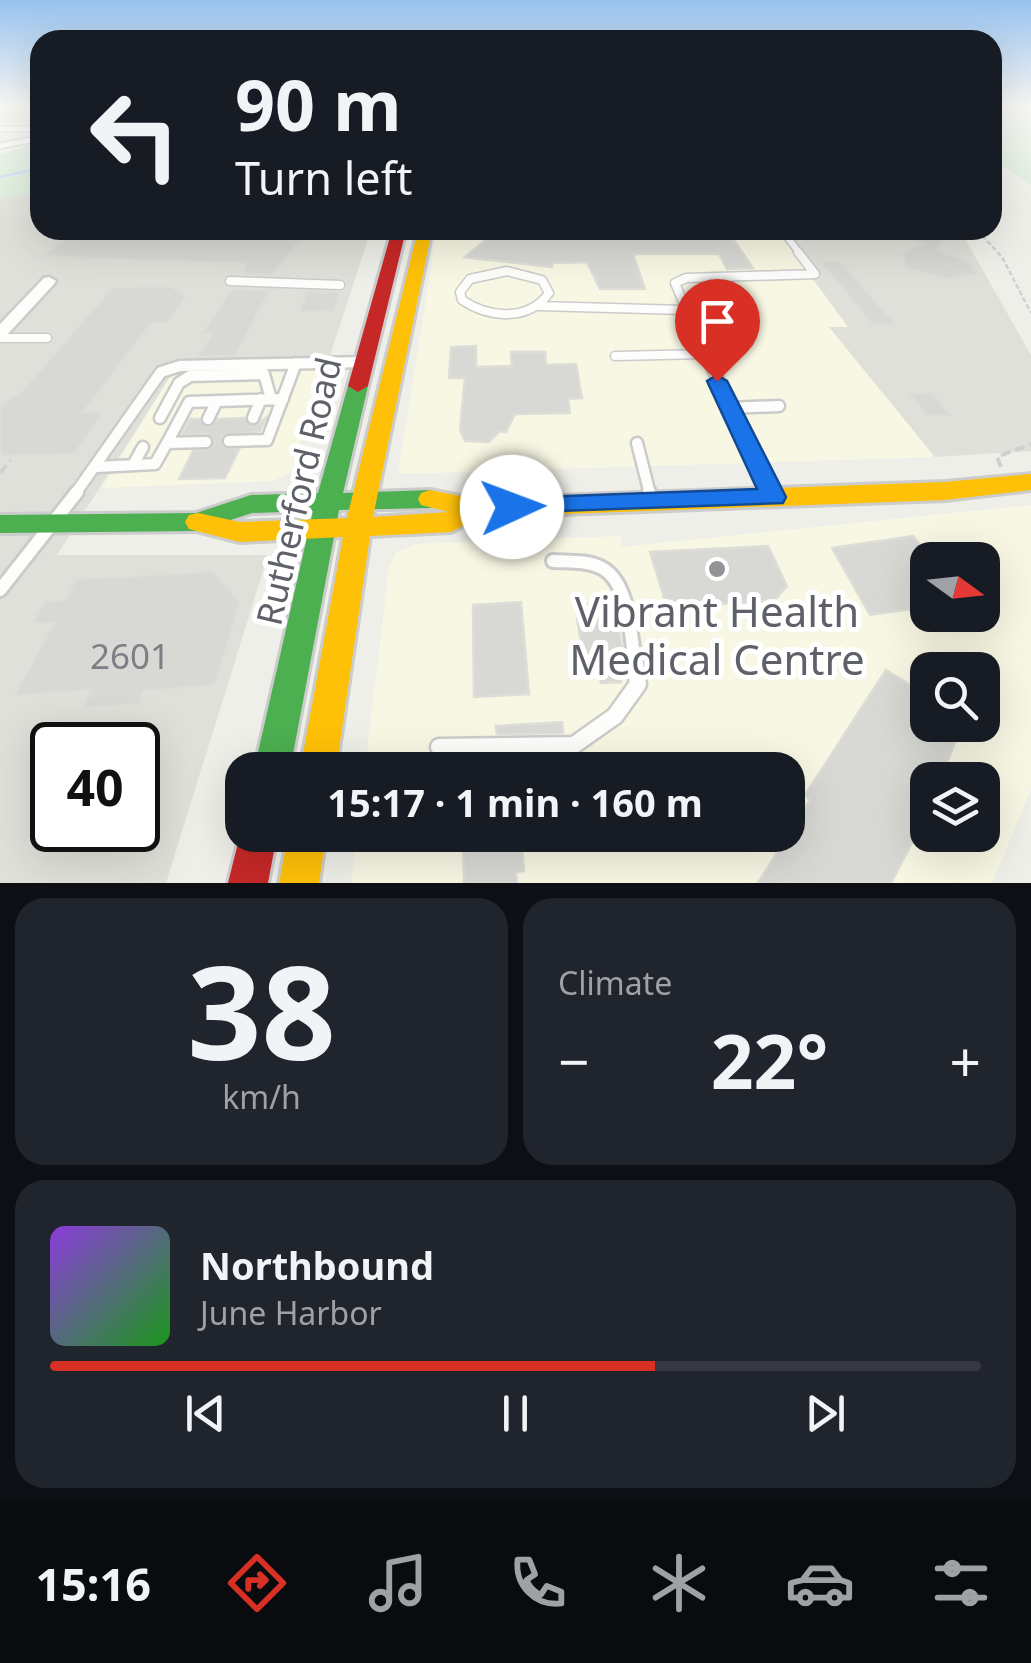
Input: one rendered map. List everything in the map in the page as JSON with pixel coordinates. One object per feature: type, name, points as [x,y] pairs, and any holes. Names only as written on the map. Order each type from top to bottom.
[{"type":"main road","name":"Rutherford Road","points":[[276,752],[328,502],[396,240]]},
{"type":"main road","name":"Rutherford Road","points":[[321,752],[358,528],[423,240]]},
{"type":"main road","points":[[197,522],[251,504],[450,500],[474,508],[1020,483]]},
{"type":"main road","points":[[0,524],[52,527],[197,522],[240,532],[322,530],[451,523],[474,508]]},
{"type":"main road","points":[[248,883],[254,852]]},
{"type":"main road","points":[[299,883],[304,852]]},
{"type":"street","points":[[0,336],[49,281]]},
{"type":"lane","points":[[774,497],[728,408],[675,283],[686,278],[815,274],[790,240]]},
{"type":"lane","points":[[539,306],[550,293],[548,286],[520,272],[480,275],[462,285],[460,292],[470,306],[496,314],[539,306],[684,310]]},
{"type":"lane","points":[[230,281],[340,284]]},
{"type":"lane","points":[[0,336],[47,338]]},
{"type":"lane","points":[[698,336],[742,336]]},
{"type":"lane","points":[[615,356],[706,354]]},
{"type":"lane","points":[[0,590],[98,467],[161,372],[180,366],[364,362]]},
{"type":"lane","points":[[253,418],[272,399],[296,363]]},
{"type":"lane","points":[[160,418],[175,391],[190,376],[264,374],[272,399],[268,440],[245,438],[229,442]]},
{"type":"lane","points":[[175,391],[189,402],[272,399]]},
{"type":"lane","points":[[208,419],[217,401]]},
{"type":"lane","points":[[98,467],[155,464],[189,402]]},
{"type":"lane","points":[[728,408],[779,406]]},
{"type":"lane","points":[[167,442],[200,440]]},
{"type":"lane","points":[[636,443],[651,502]]},
{"type":"lane","points":[[133,465],[144,447]]},
{"type":"lane","points":[[439,747],[574,745],[615,716],[638,684],[619,584],[593,564],[553,562]]},
{"type":"path","points":[[987,240],[1002,256],[1031,313]]},
{"type":"path","points":[[1020,483],[996,457],[1031,444]]},
{"type":"path","points":[[0,473],[10,460]]},
{"type":"shaded area","points":[[30,146],[30,192],[0,199],[0,155]]},
{"type":"shaded area","points":[[1002,146],[1031,146],[1031,185],[1002,165]]},
{"type":"shaded area","points":[[30,192],[30,240],[368,240],[326,368],[173,372],[57,555],[268,555],[166,883],[0,883],[0,199]]},
{"type":"shaded area","points":[[435,240],[784,240],[849,327],[830,328],[935,457],[398,474]]},
{"type":"shaded area","points":[[784,240],[966,240],[1031,355],[1031,451],[935,457],[829,327],[848,327]]},
{"type":"shaded area","points":[[326,368],[290,473],[273,481],[102,488],[173,372]]},
{"type":"shaded area","points":[[1031,505],[1031,789],[992,883],[351,883],[355,852],[805,852],[805,752],[367,752],[389,566],[397,552],[417,544],[622,536],[621,547]]},
{"type":"building","points":[[65,240],[300,240],[272,275],[243,274],[246,264],[42,256]]},
{"type":"building","points":[[486,240],[734,240],[753,268],[727,269],[719,254],[633,254],[645,289],[600,289],[587,262],[552,263],[552,267],[465,257]]},
{"type":"building","points":[[913,240],[944,240],[937,250],[967,261],[977,274],[948,279],[906,269],[902,254],[923,243]]},
{"type":"building","points":[[820,261],[840,261],[896,325],[873,325]]},
{"type":"building","points":[[171,286],[186,297],[167,323],[151,323],[83,412],[103,413],[74,454],[0,456],[0,409],[12,396],[18,396],[113,287]]},
{"type":"building","points":[[231,289],[270,290],[235,356],[198,357],[212,334],[202,334]]},
{"type":"building","points":[[307,291],[340,292],[334,311],[299,312]]},
{"type":"building","points":[[476,346],[476,367],[512,366],[511,352],[545,352],[546,365],[576,364],[582,398],[568,399],[570,413],[515,414],[506,432],[500,431],[489,442],[465,441],[460,430],[465,378],[449,378],[451,347]]},
{"type":"building","points":[[909,393],[933,393],[952,416],[926,416]]},
{"type":"building","points":[[244,418],[253,427],[266,418],[260,431],[222,436],[224,448],[239,449],[225,478],[179,479],[193,451],[210,450],[215,443],[209,434],[182,434],[190,419],[199,419],[208,428],[218,419]]},
{"type":"building","points":[[913,536],[918,542],[910,542],[910,609],[870,615],[832,548]]},
{"type":"building","name":"Vibrant Health Medical Centre","points":[[768,546],[787,586],[774,601],[667,607],[650,552]]},
{"type":"building","points":[[213,572],[240,602],[215,685],[143,691],[139,704],[83,708],[91,690],[14,696],[54,623],[32,624],[45,601],[65,600],[76,579]]},
{"type":"building","points":[[521,602],[529,694],[474,697],[473,605]]},
{"type":"building","points":[[614,602],[624,659],[617,661],[621,682],[601,683],[597,662],[584,663],[575,605]]},
{"type":"building","points":[[886,670],[910,685],[910,742],[955,742],[947,762],[910,762],[910,847],[891,883],[758,883],[777,852],[805,852],[805,808],[810,800],[805,795]]},
{"type":"building","points":[[562,722],[563,733],[497,734],[496,726]]},
{"type":"building","points":[[463,852],[522,852],[524,871],[516,872],[517,883],[464,883]]},
{"type":"waterway","points":[[0,177],[30,170]]},
{"type":"traffic: fast","points":[[276,752],[328,502],[358,386]]},
{"type":"traffic: fast","points":[[0,524],[146,525],[197,522],[251,504],[430,499]]},
{"type":"traffic: slow","points":[[321,752],[358,527],[423,240]]},
{"type":"traffic: slow","points":[[430,499],[475,508],[945,491],[1031,482]]},
{"type":"traffic: slow","points":[[198,522],[240,532],[451,523],[475,508]]},
{"type":"traffic: slow","points":[[299,883],[304,852]]},
{"type":"traffic: jam","points":[[358,386],[396,240]]},
{"type":"traffic: jam","points":[[248,883],[254,852]]},
{"type":"place","name":"Vibrant Health Medical Centre","points":[[717,569]]},
{"type":"route","points":[[512,507],[774,497],[717,381]]}]
